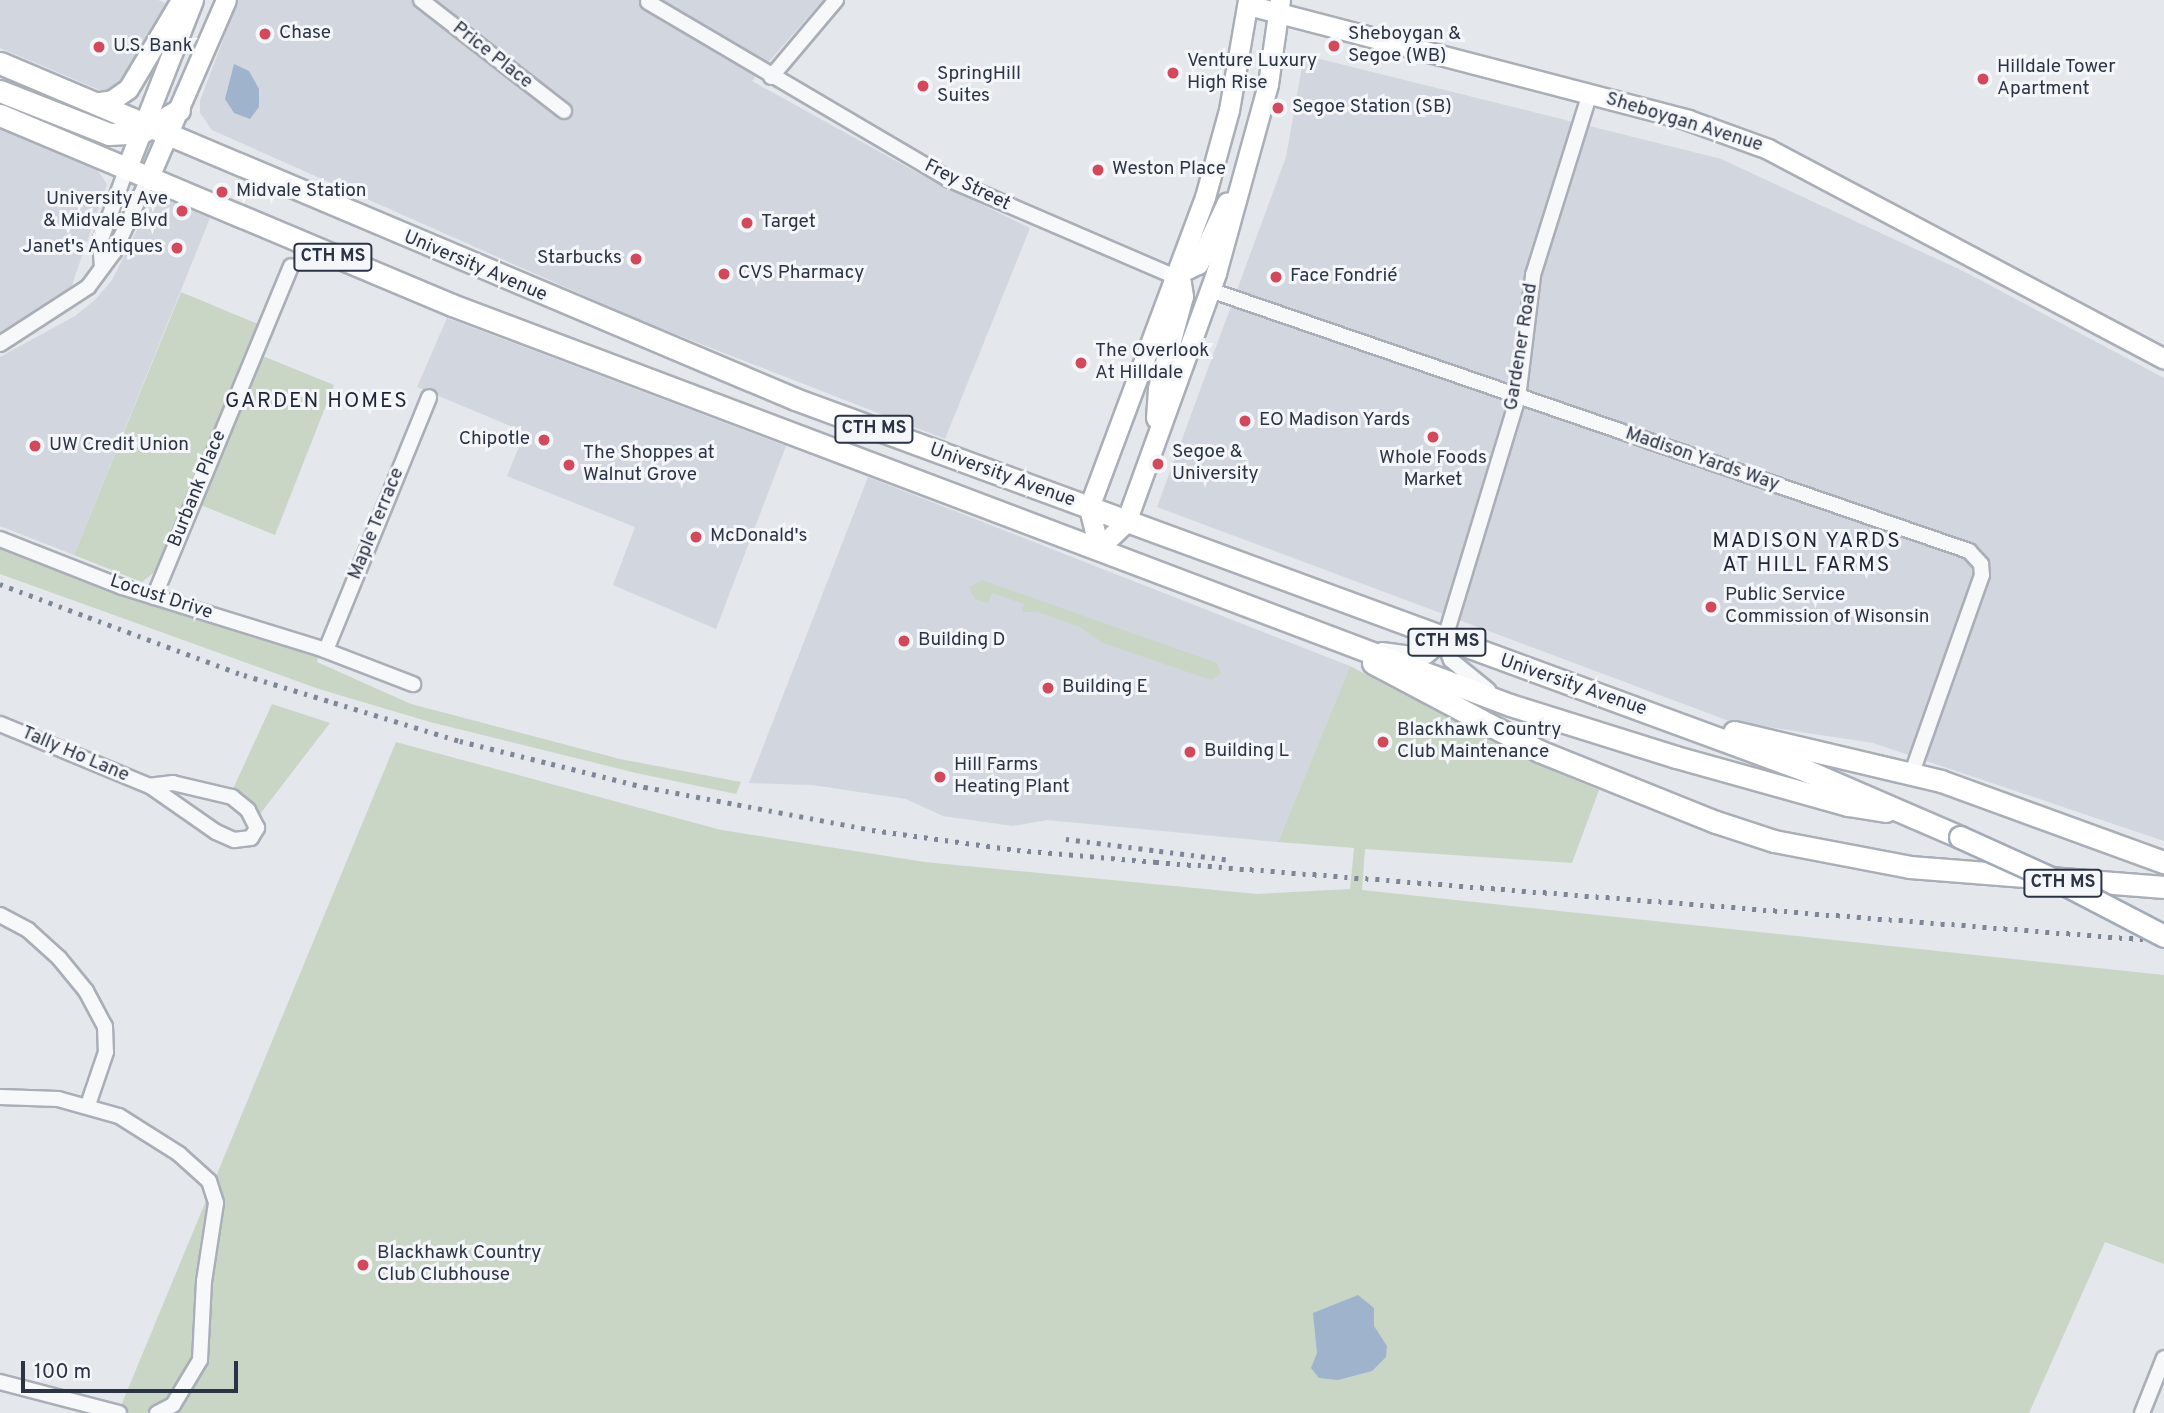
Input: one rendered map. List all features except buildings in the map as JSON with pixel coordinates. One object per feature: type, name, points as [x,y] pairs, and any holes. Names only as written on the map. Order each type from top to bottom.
[{"type":"main road","name":"University Avenue","points":[[0,63],[704,363],[1444,641],[1840,784],[2066,885],[2164,936]]},
{"type":"main road","points":[[0,90],[95,131],[152,130],[178,110]]},
{"type":"main road","name":"University Avenue","points":[[0,115],[148,180],[452,305],[1367,648],[1510,705],[1816,797],[1898,812]]},
{"type":"main road","points":[[1182,579],[1361,657],[1539,751],[1739,830],[1910,867],[2164,887]]},
{"type":"main road","points":[[1665,719],[1912,773],[2164,862]]},
{"type":"street","points":[[94,103],[112,100],[128,89],[181,0]]},
{"type":"street","points":[[0,344],[81,295],[120,241],[148,180],[152,130],[193,0]]},
{"type":"street","points":[[178,110],[226,0]]},
{"type":"street","name":"Price Place","points":[[421,0],[564,111]]},
{"type":"street","points":[[771,77],[836,0]]},
{"type":"street","name":"Frey Street","points":[[648,2],[948,179],[1173,276]]},
{"type":"street","points":[[1264,3],[1252,144],[1210,290],[1126,522],[1099,548],[1089,508],[1217,158],[1264,3]]},
{"type":"street","name":"Sheboygan Avenue","points":[[1264,3],[1699,124],[1787,157],[2164,359]]},
{"type":"street","name":"Gardener Road","points":[[1444,641],[1518,398],[1533,275],[1590,93]]},
{"type":"street","points":[[102,268],[100,242],[126,170],[152,130]]},
{"type":"street","points":[[1173,276],[1198,264],[1252,144]]},
{"type":"street","name":"Burbank Place","points":[[154,597],[290,265]]},
{"type":"street","points":[[1155,436],[1158,388],[1183,296],[1181,283],[1173,276]]},
{"type":"street","name":"Madison Yards Way","points":[[1210,290],[1969,551],[1981,565],[1982,575],[1912,773]]},
{"type":"street","name":"Maple Terrace","points":[[326,650],[429,397]]},
{"type":"street","name":"Locust Drive","points":[[0,539],[154,597],[326,650],[413,684]]},
{"type":"street","points":[[1367,648],[1427,656],[1444,641]]},
{"type":"street","points":[[1444,641],[1446,653],[1457,666],[1510,705]]},
{"type":"street","name":"Tally Ho Lane","points":[[0,724],[150,786],[190,816],[234,840],[250,838],[257,828],[248,810],[232,797],[173,783],[150,786]]},
{"type":"street","points":[[0,915],[28,930],[59,958],[86,991],[105,1026],[106,1052],[88,1105]]},
{"type":"street","points":[[0,1097],[88,1105],[118,1116],[179,1154],[209,1181],[216,1203],[204,1281],[200,1360],[178,1398],[157,1413]]},
{"type":"street","points":[[2142,1413],[2164,1358]]},
{"type":"street","points":[[0,1382],[120,1413]]},
{"type":"shaded area","points":[[0,0],[158,0],[171,5],[121,87],[107,93],[0,48]]},
{"type":"shaded area","points":[[238,0],[823,0],[752,81],[925,177],[1030,228],[945,439],[637,319],[212,130],[200,113],[200,101]]},
{"type":"shaded area","points":[[1304,55],[1721,159],[1965,272],[2164,378],[2164,841],[1873,743],[1729,721],[1157,507],[1286,157]]},
{"type":"shaded area","points":[[0,129],[97,170],[107,184],[71,288],[0,332]]},
{"type":"shaded area","points":[[162,198],[210,218],[74,555],[0,526],[0,357],[75,316],[96,299],[112,280],[149,206]]},
{"type":"shaded area","points":[[447,318],[786,446],[716,629],[613,585],[635,527],[507,476],[525,432],[417,387]]},
{"type":"shaded area","points":[[868,477],[1350,666],[1278,842],[1047,820],[1013,826],[943,816],[906,799],[812,785],[749,783]]},
{"type":"green space","points":[[181,292],[258,324],[248,350],[334,385],[275,535],[186,499],[156,571],[142,582],[74,555]]},
{"type":"green space","points":[[0,548],[118,594],[318,657],[317,662],[411,704],[620,759],[741,782],[736,794],[636,773],[430,722],[319,689],[0,574]]},
{"type":"green space","points":[[982,580],[1217,663],[1221,674],[1211,680],[1103,643],[1080,627],[1037,612],[1022,612],[1024,604],[992,593],[988,603],[975,599],[969,587]]},
{"type":"green space","points":[[1350,666],[1532,762],[1599,790],[1572,863],[1365,849],[1362,890],[2164,975],[2164,1264],[2105,1242],[2029,1413],[118,1413],[396,742],[721,830],[925,862],[1257,894],[1350,889],[1354,848],[1278,842]]},
{"type":"green space","points":[[272,704],[330,723],[260,814],[250,800],[232,791]]},
{"type":"water","points":[[234,64],[249,71],[259,89],[259,107],[250,119],[234,113],[225,99]]},
{"type":"water","points":[[1358,1295],[1374,1308],[1374,1326],[1387,1346],[1386,1357],[1372,1371],[1338,1380],[1319,1378],[1311,1368],[1317,1353],[1313,1313]]},
{"type":"railway","points":[[0,584],[244,675],[460,741],[645,787],[872,830],[1017,850],[1156,862],[2164,941]]},
{"type":"railway","points":[[1066,839],[1229,860]]},
{"type":"place","name":"Chase","points":[[265,34]]},
{"type":"place","name":"Sheboygan & Segoe (WB)","points":[[1334,46]]},
{"type":"place","name":"U.S. Bank","points":[[99,47]]},
{"type":"place","name":"Venture Luxury High Rise","points":[[1173,73]]},
{"type":"place","name":"Hilldale Tower Apartment","points":[[1983,79]]},
{"type":"place","name":"SpringHill Suites","points":[[923,86]]},
{"type":"place","name":"Segoe Station (SB)","points":[[1278,108]]},
{"type":"place","name":"Weston Place","points":[[1098,170]]},
{"type":"place","name":"Midvale Station","points":[[222,192]]},
{"type":"place","name":"University Ave & Midvale Blvd","points":[[182,211]]},
{"type":"place","name":"Target","points":[[747,223]]},
{"type":"place","name":"Janet's Antiques","points":[[177,248]]},
{"type":"place","name":"Starbucks","points":[[636,259]]},
{"type":"place","name":"CVS Pharmacy","points":[[724,274]]},
{"type":"place","name":"Face Fondrié","points":[[1276,277]]},
{"type":"place","name":"The Overlook At Hilldale","points":[[1081,363]]},
{"type":"place","name":"EO Madison Yards","points":[[1245,421]]},
{"type":"place","name":"Whole Foods Market","points":[[1433,437]]},
{"type":"place","name":"Chipotle","points":[[544,440]]},
{"type":"place","name":"UW Credit Union","points":[[35,446]]},
{"type":"place","name":"Segoe & University","points":[[1158,464]]},
{"type":"place","name":"The Shoppes at Walnut Grove","points":[[569,465]]},
{"type":"place","name":"McDonald's","points":[[696,537]]},
{"type":"place","name":"Public Service Commission of Wisonsin","points":[[1711,607]]},
{"type":"place","name":"Building D","points":[[904,641]]},
{"type":"place","name":"Building E","points":[[1048,688]]},
{"type":"place","name":"Blackhawk Country Club Maintenance","points":[[1383,742]]},
{"type":"place","name":"Building L","points":[[1190,752]]},
{"type":"place","name":"Hill Farms Heating Plant","points":[[940,777]]},
{"type":"place","name":"Blackhawk Country Club Clubhouse","points":[[363,1265]]},
{"type":"district","name":"GARDEN HOMES","points":[[317,402]]},
{"type":"district","name":"MADISON YARDS AT HILL FARMS","points":[[1807,554]]}]
